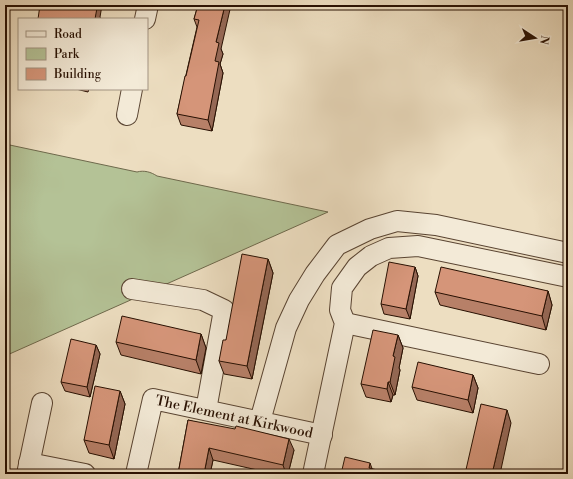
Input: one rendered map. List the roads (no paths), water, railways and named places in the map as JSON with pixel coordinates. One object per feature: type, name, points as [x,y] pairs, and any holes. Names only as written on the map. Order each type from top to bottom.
[{"type":"street","points":[[145,18],[148,5]]},
{"type":"street","points":[[127,115],[132,90]]},
{"type":"street","points":[[260,421],[286,328],[299,300],[315,274],[337,245],[370,229],[398,221],[436,225],[568,253]]},
{"type":"street","points":[[313,474],[345,323],[340,310],[342,288],[357,267],[371,256],[389,248],[418,246],[568,276]]},
{"type":"street","points":[[315,274],[342,288]]},
{"type":"street","points":[[132,289],[203,300],[224,310],[206,410]]},
{"type":"street","points":[[345,323],[539,364]]},
{"type":"street","name":"The Element at Kirkwood","points":[[136,474],[153,399],[322,434]]},
{"type":"street","points":[[42,403],[28,469],[85,474]]}]
